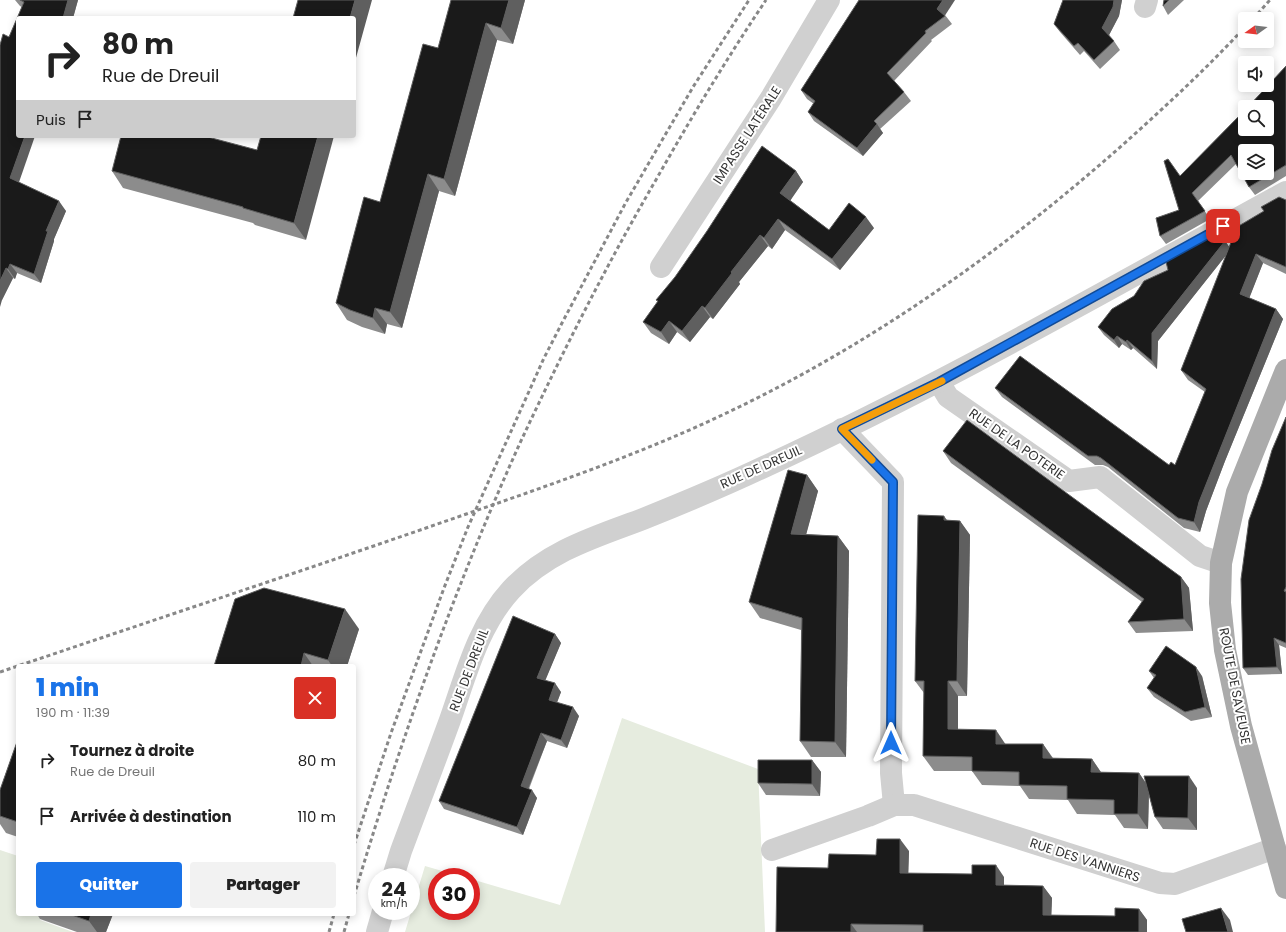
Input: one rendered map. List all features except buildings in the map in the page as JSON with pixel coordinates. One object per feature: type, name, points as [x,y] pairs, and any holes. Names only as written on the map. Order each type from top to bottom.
[{"type":"main road","name":"ROUTE DE SAVEUSE","points":[[1286,370],[1237,492],[1221,563],[1220,603],[1225,650],[1241,726],[1286,888]]},
{"type":"street","name":"IMPASSE LATÉRALE","points":[[662,268],[771,98],[830,0]]},
{"type":"street","name":"RUE DE DREUIL","points":[[396,868],[476,647],[496,607],[526,574],[569,547],[643,519],[765,467],[939,382],[1286,192]]},
{"type":"street","name":"RUE DE LA POTERIE","points":[[939,382],[948,397],[1069,480],[1100,477],[1200,556],[1221,563]]},
{"type":"street","points":[[842,429],[893,482],[891,773],[894,805]]},
{"type":"street","name":"RUE DES VANNIERS","points":[[772,850],[868,816],[894,805],[914,805],[1160,883],[1175,884],[1275,848]]},
{"type":"street","points":[[377,932],[380,920]]},
{"type":"shaded area","points":[[622,718],[758,769],[765,932],[405,932],[409,920],[420,920],[420,882],[425,866],[432,868],[428,868],[428,920],[480,920],[480,882],[560,905]]},
{"type":"shaded area","points":[[0,850],[16,855],[16,916],[41,916],[40,920],[73,932],[0,932]]},
{"type":"railway","points":[[356,839],[391,733],[444,588],[468,527],[544,358],[625,204],[693,87],[749,0]]},
{"type":"railway","points":[[356,890],[409,723],[473,554],[520,443],[552,376],[638,210],[710,88],[766,0]]},
{"type":"railway","points":[[1259,12],[1270,0]]},
{"type":"railway","points":[[24,664],[373,546],[585,472],[701,425],[792,380],[843,351],[942,288],[1037,217],[1127,141],[1173,99],[1238,34]]},
{"type":"railway","points":[[0,672],[16,667]]},
{"type":"railway","points":[[329,932],[333,916]]},
{"type":"railway","points":[[344,932],[348,916]]},
{"type":"slow traffic","points":[[872,460],[842,429],[942,381]]},
{"type":"route","points":[[891,743],[893,482],[842,429],[939,382],[1223,226]]}]
